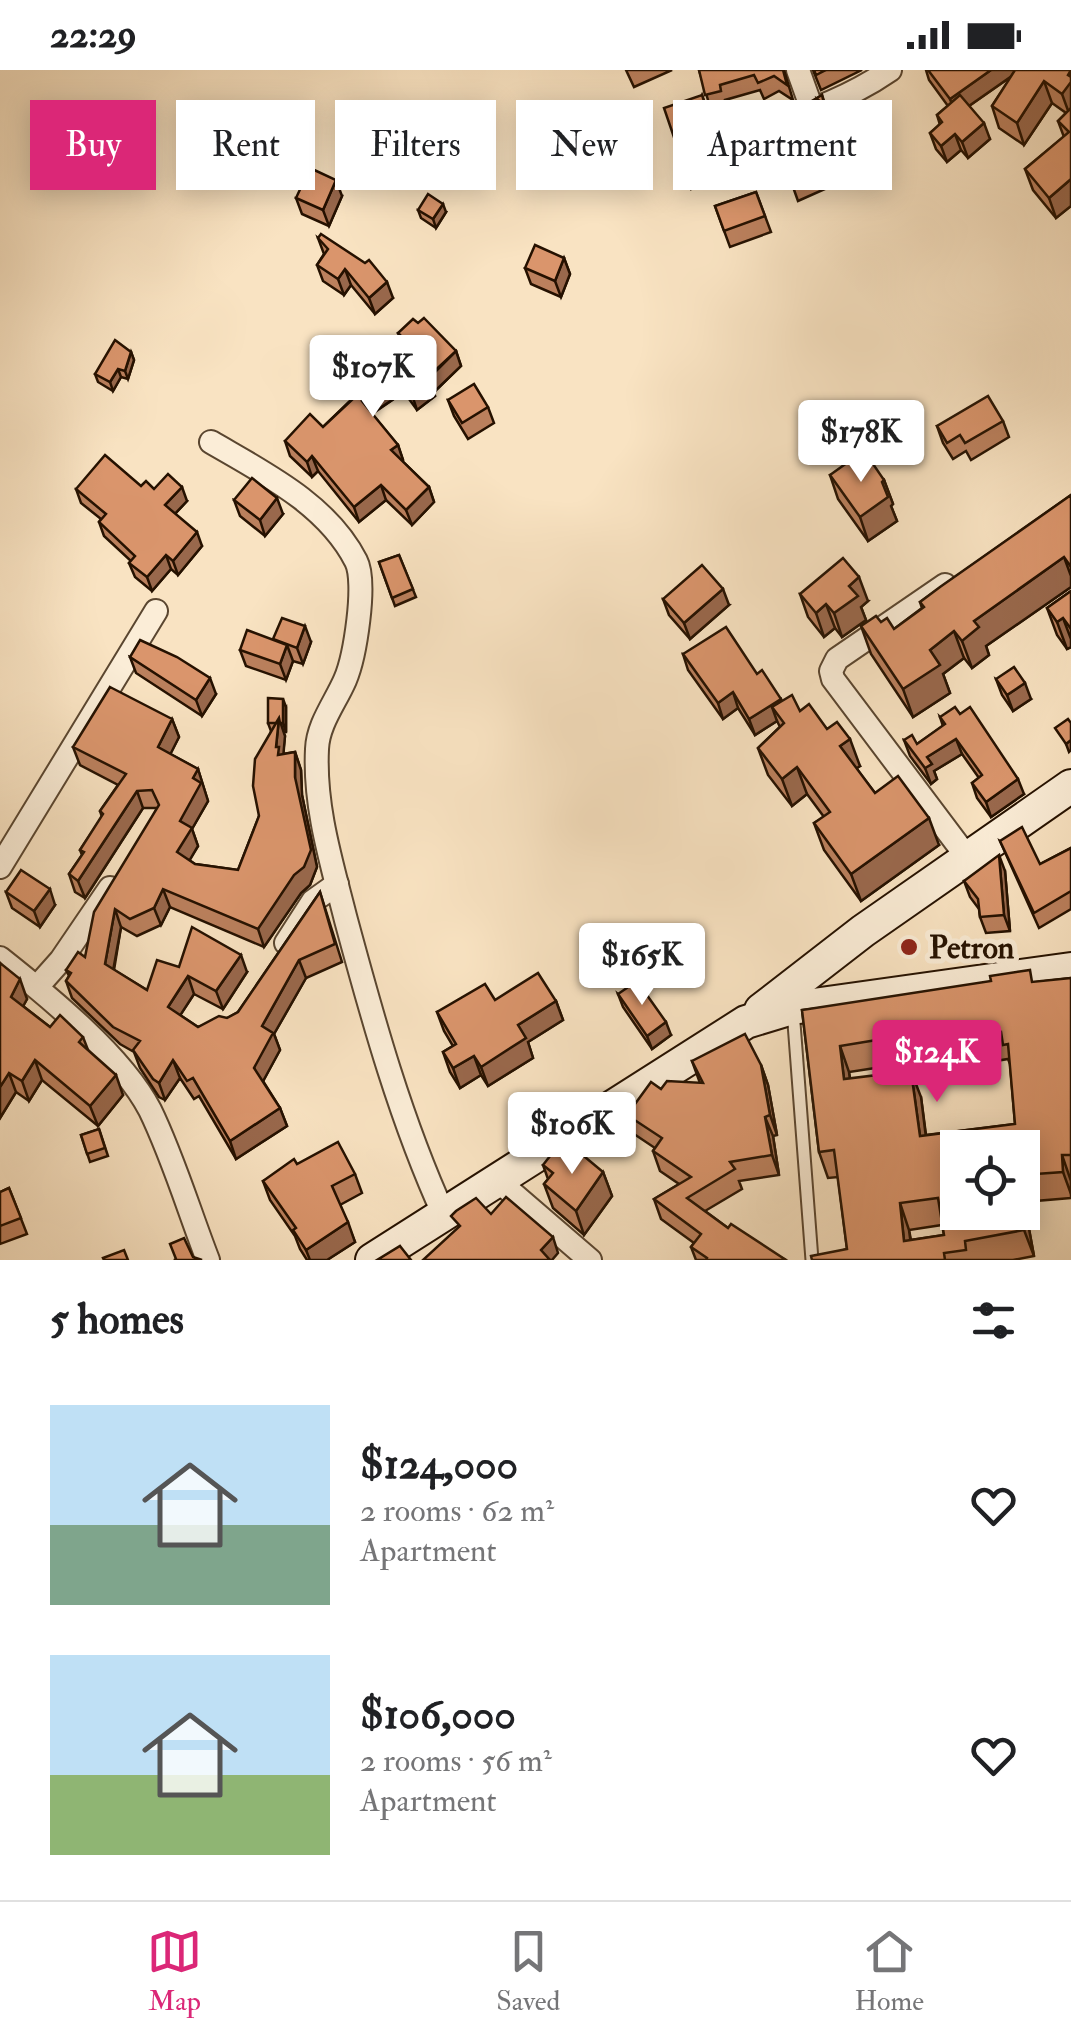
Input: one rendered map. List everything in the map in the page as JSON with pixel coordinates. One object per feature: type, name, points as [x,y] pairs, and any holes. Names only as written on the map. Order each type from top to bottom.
[{"type":"main road","points":[[372,1260],[746,1022],[862,931],[1071,786]]},
{"type":"main road","points":[[746,1022],[792,1008],[1071,970]]},
{"type":"street","points":[[798,70],[809,100]]},
{"type":"street","points":[[839,100],[890,70]]},
{"type":"street","points":[[212,442],[289,488],[336,532],[358,563],[358,607],[347,676],[316,744],[322,821],[371,1016],[419,1161],[444,1215]]},
{"type":"street","points":[[966,570],[837,659],[831,671],[832,680],[968,857]]},
{"type":"street","points":[[0,867],[156,611]]},
{"type":"street","points":[[37,987],[85,926],[123,866]]},
{"type":"street","points":[[270,966],[314,901],[337,884]]},
{"type":"street","points":[[0,958],[37,987],[136,1087],[150,1111],[208,1260]]},
{"type":"street","points":[[497,1180],[590,1260]]},
{"type":"lane","points":[[792,1008],[812,1260]]},
{"type":"building","points":[[699,70],[783,70],[787,85],[774,76],[758,83],[754,75],[720,85],[721,91],[705,95]]},
{"type":"building","points":[[928,70],[991,70],[950,99]]},
{"type":"building","points":[[1015,70],[1071,70],[1071,82],[1062,94],[1044,81],[1017,123],[992,106]]},
{"type":"building","points":[[960,95],[984,123],[962,142],[955,134],[941,146],[930,133],[942,122],[937,115]]},
{"type":"building","points":[[673,105],[673,134],[664,108]]},
{"type":"building","points":[[1071,108],[1071,179],[1049,198],[1025,169],[1069,132],[1058,121]]},
{"type":"building","points":[[315,170],[335,180],[323,210],[296,198],[300,190],[315,190]]},
{"type":"building","points":[[756,192],[765,216],[724,231],[715,206]]},
{"type":"building","points":[[428,194],[443,204],[433,219],[418,210]]},
{"type":"building","points":[[321,234],[365,263],[369,260],[387,282],[369,298],[345,269],[338,279],[317,265],[328,249],[318,238]]},
{"type":"building","points":[[535,245],[564,258],[555,281],[525,268]]},
{"type":"building","points":[[424,318],[456,351],[412,395],[399,377],[362,401],[398,445],[391,450],[429,487],[406,510],[381,485],[354,507],[312,456],[307,462],[285,441],[310,414],[323,427],[356,396],[332,360],[348,349],[361,366],[372,359],[375,364],[403,338],[398,333],[413,319],[418,323]]},
{"type":"building","points":[[115,340],[131,352],[125,371],[118,369],[110,382],[95,374]]},
{"type":"building","points":[[474,384],[488,407],[462,423],[448,400]]},
{"type":"building","points":[[988,396],[1003,421],[965,443],[960,435],[947,443],[937,426]]},
{"type":"building","points":[[105,455],[141,486],[146,481],[154,489],[168,474],[182,487],[165,505],[197,532],[173,561],[166,555],[147,577],[129,563],[135,556],[99,522],[106,514],[76,489]]},
{"type":"building","points":[[858,455],[864,462],[869,458],[884,480],[888,497],[860,517],[830,475]]},
{"type":"building","points":[[252,478],[277,498],[260,520],[234,500]]},
{"type":"building","points":[[1071,495],[1071,567],[1064,557],[974,621],[979,627],[962,641],[954,631],[930,650],[940,665],[903,689],[861,626],[876,616],[881,622],[887,618],[894,629],[924,607],[920,602]]},
{"type":"building","points":[[399,555],[413,589],[392,598],[379,562]]},
{"type":"building","points":[[843,558],[859,577],[849,586],[858,596],[834,613],[826,604],[816,613],[800,594]]},
{"type":"building","points":[[702,565],[723,589],[684,623],[663,599]]},
{"type":"building","points":[[1071,591],[1071,629],[1063,618],[1057,622],[1047,608]]},
{"type":"building","points":[[282,618],[305,626],[297,648],[273,639]]},
{"type":"building","points":[[726,627],[757,674],[762,670],[781,699],[749,719],[733,692],[718,703],[683,654]]},
{"type":"building","points":[[247,630],[287,645],[280,664],[240,650]]},
{"type":"building","points":[[140,640],[210,678],[196,700],[130,657]]},
{"type":"building","points":[[1014,667],[1025,683],[1007,695],[996,679]]},
{"type":"building","points":[[110,687],[172,719],[158,747],[198,769],[193,778],[201,783],[180,821],[192,828],[177,852],[195,864],[238,870],[259,816],[253,786],[255,759],[279,718],[278,755],[295,752],[295,777],[311,850],[304,867],[294,875],[258,929],[163,889],[154,908],[130,919],[115,909],[105,964],[147,990],[157,960],[179,967],[192,927],[241,955],[216,991],[188,976],[168,1007],[198,1027],[219,1016],[227,1018],[238,1012],[320,892],[335,944],[299,960],[262,1026],[273,1033],[254,1068],[280,1108],[230,1141],[193,1078],[187,1081],[173,1060],[159,1083],[153,1079],[133,1050],[140,1041],[113,1027],[66,981],[71,973],[66,970],[78,952],[85,957],[94,912],[159,805],[152,790],[137,791],[78,881],[69,874],[103,814],[100,811],[126,774],[73,747]]},
{"type":"building","points":[[792,695],[800,711],[809,704],[827,729],[837,722],[850,739],[840,746],[875,793],[898,776],[929,818],[851,874],[814,823],[830,812],[797,767],[782,779],[758,748],[784,723],[772,707]]},
{"type":"building","points":[[268,698],[283,699],[283,723],[279,718],[276,723],[268,723]]},
{"type":"building","points":[[955,707],[960,714],[970,707],[1018,779],[986,802],[972,783],[982,775],[956,739],[927,757],[932,764],[925,768],[904,740],[912,735],[917,744],[945,724],[940,717]]},
{"type":"building","points":[[1068,719],[1071,740],[1066,744],[1055,728]]},
{"type":"building","points":[[1022,827],[1040,864],[1071,848],[1071,891],[1034,913],[1000,841]]},
{"type":"building","points":[[999,855],[1004,915],[980,917],[978,899],[964,881]]},
{"type":"building","points":[[21,870],[50,889],[34,911],[6,892]]},
{"type":"building","points":[[0,963],[20,979],[11,997],[50,1027],[60,1015],[83,1037],[79,1042],[116,1075],[90,1106],[35,1060],[22,1081],[9,1073],[0,1087]]},
{"type":"building","points":[[1030,970],[1032,982],[1071,978],[1071,1155],[1062,1155],[1063,1172],[1040,1174],[1040,1130],[968,1130],[1015,1124],[1008,1044],[1003,1045],[1001,1032],[903,1048],[901,1036],[840,1046],[844,1079],[911,1071],[920,1136],[940,1133],[940,1210],[938,1198],[900,1203],[904,1241],[944,1235],[943,1230],[1024,1230],[965,1241],[966,1250],[944,1253],[945,1260],[812,1260],[811,1256],[847,1249],[834,1150],[819,1152],[802,1010],[991,981],[990,976]]},
{"type":"building","points":[[538,973],[556,1001],[518,1025],[526,1038],[481,1067],[474,1056],[453,1068],[443,1052],[456,1044],[437,1012],[485,984],[495,1000]]},
{"type":"building","points":[[637,981],[666,1022],[647,1036],[618,994]]},
{"type":"building","points":[[745,1034],[761,1065],[772,1155],[730,1162],[735,1169],[687,1198],[728,1228],[731,1224],[786,1260],[706,1260],[691,1247],[701,1234],[654,1199],[691,1177],[653,1151],[662,1138],[627,1115],[651,1082],[661,1089],[667,1081],[703,1083],[692,1061]]},
{"type":"building","points":[[99,1129],[105,1148],[87,1154],[81,1135]]},
{"type":"building","points":[[338,1142],[355,1174],[332,1186],[348,1222],[306,1250],[293,1230],[296,1228],[263,1181],[294,1159],[297,1164]]},
{"type":"building","points":[[573,1147],[603,1172],[576,1211],[544,1184],[553,1173],[543,1165],[554,1151],[564,1158]]},
{"type":"building","points":[[9,1188],[21,1218],[0,1226],[0,1192]]},
{"type":"building","points":[[506,1197],[553,1237],[541,1250],[550,1260],[423,1260],[460,1226],[451,1216],[456,1211],[476,1198],[491,1214]]},
{"type":"building","points":[[184,1238],[193,1257],[202,1260],[174,1260],[170,1244]]},
{"type":"building","points":[[400,1246],[411,1260],[377,1260]]},
{"type":"building","points":[[124,1250],[128,1260],[103,1258]]},
{"type":"place","name":"Petron","points":[[909,947]]}]
